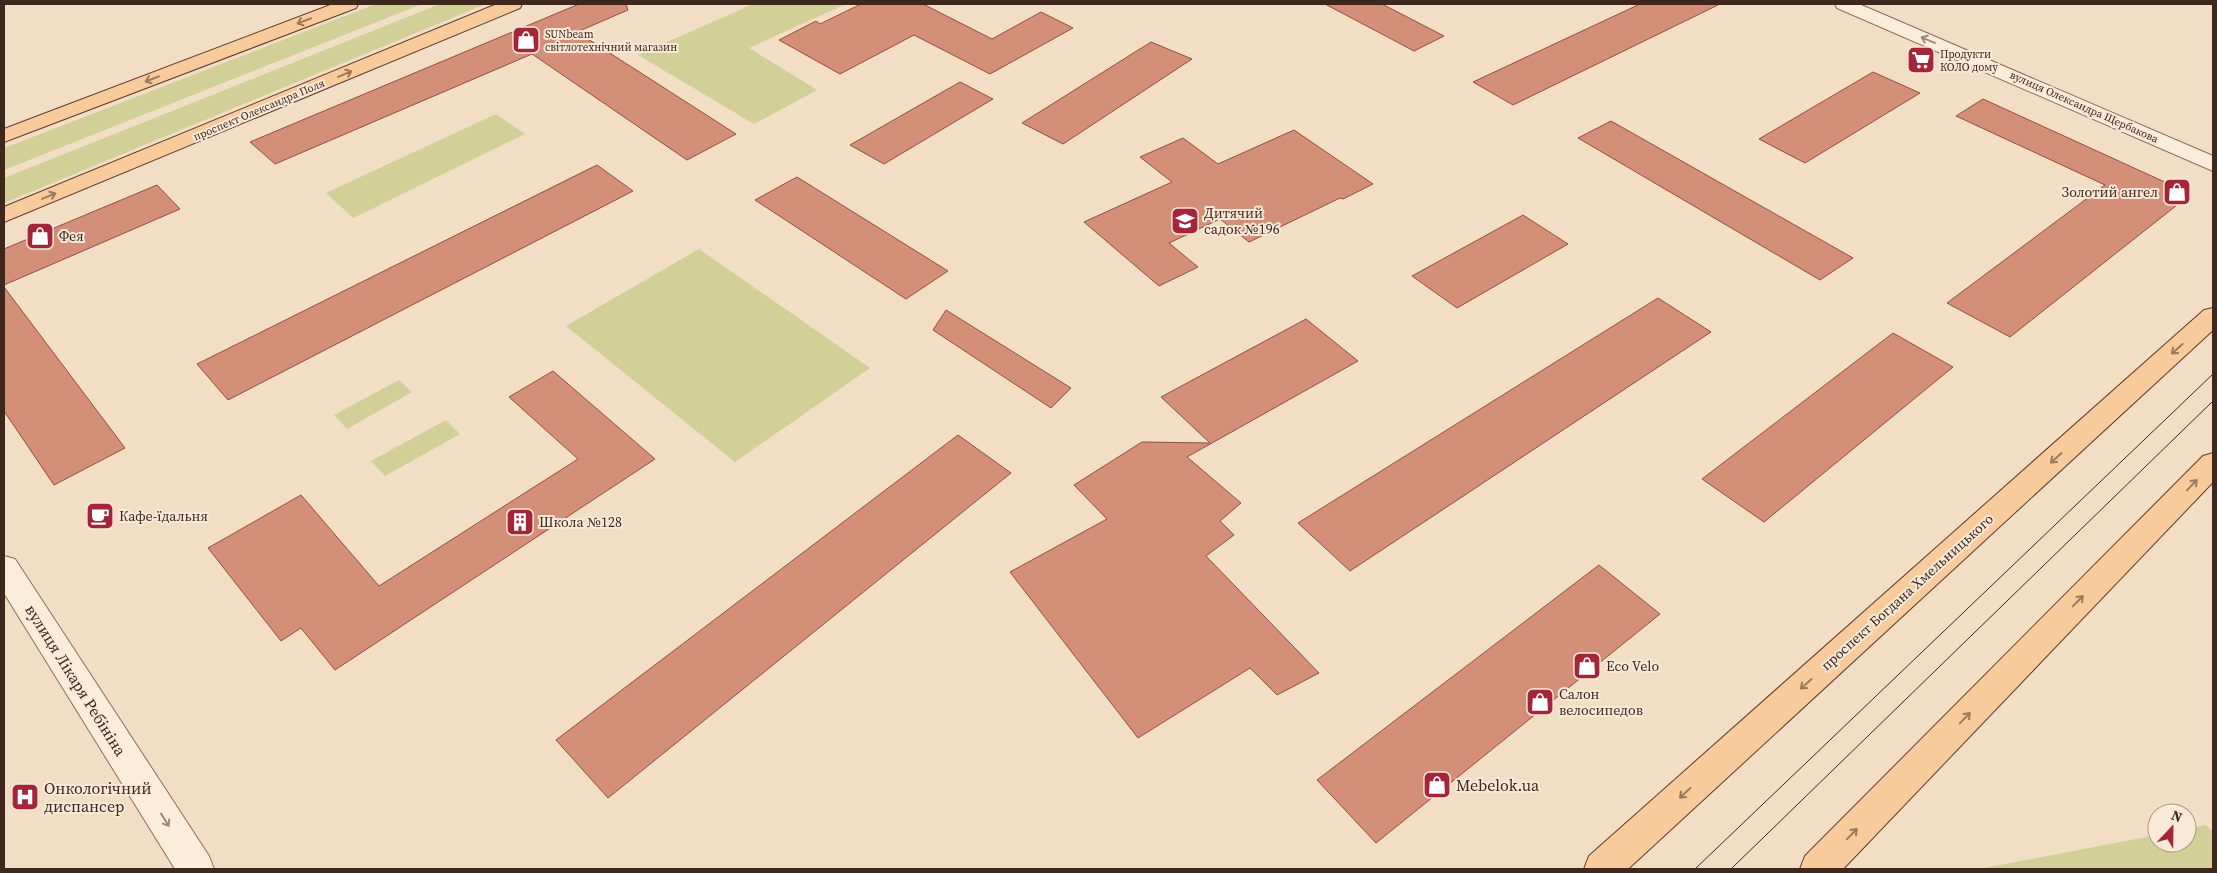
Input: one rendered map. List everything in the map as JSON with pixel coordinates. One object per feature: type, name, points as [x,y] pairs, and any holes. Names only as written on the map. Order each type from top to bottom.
[{"type":"main road","points":[[4,136],[349,4]]},
{"type":"main road","name":"проспект Олександра Поля","points":[[4,215],[513,4]]},
{"type":"main road","name":"проспект Богдана Хмельницького","points":[[1602,869],[2213,316]]},
{"type":"main road","points":[[1818,869],[2213,464]]},
{"type":"street","name":"вулиця Олександра Щербакова","points":[[1844,4],[2213,164]]},
{"type":"street","name":"вулиця Лікаря Ребініна","points":[[4,568],[196,869]]},
{"type":"shaded area","points":[[376,4],[422,4],[4,170],[4,148]]},
{"type":"shaded area","points":[[440,4],[486,4],[4,203],[4,178]]},
{"type":"shaded area","points":[[753,4],[846,4],[749,48],[817,90],[754,124],[638,55]]},
{"type":"shaded area","points":[[496,114],[525,134],[353,218],[326,193]]},
{"type":"shaded area","points":[[699,249],[870,368],[735,462],[566,326]]},
{"type":"shaded area","points":[[399,380],[412,392],[347,429],[334,415]]},
{"type":"shaded area","points":[[446,420],[460,434],[385,476],[371,461]]},
{"type":"shaded area","points":[[2206,825],[2213,832],[2213,869],[1979,869],[2147,837],[2147,853],[2197,853],[2197,827]]},
{"type":"building","points":[[579,4],[626,4],[628,10],[577,32],[736,134],[687,160],[532,54],[275,164],[250,142]]},
{"type":"building","points":[[861,4],[923,4],[992,39],[1041,12],[1073,28],[990,74],[914,35],[840,74],[779,40],[816,21],[820,24]]},
{"type":"building","points":[[1325,4],[1382,4],[1444,36],[1414,51]]},
{"type":"building","points":[[1640,4],[1720,4],[1513,105],[1473,82]]},
{"type":"building","points":[[1151,42],[1192,59],[1063,144],[1022,123]]},
{"type":"building","points":[[1873,72],[1920,93],[1805,163],[1759,139]]},
{"type":"building","points":[[960,82],[993,99],[884,164],[850,145]]},
{"type":"building","points":[[1983,99],[2191,194],[2010,337],[1947,303],[2105,185],[1956,116]]},
{"type":"building","points":[[1611,121],[1853,258],[1820,280],[1578,138]]},
{"type":"building","points":[[1294,130],[1373,184],[1249,242],[1220,219],[1169,243],[1198,267],[1159,286],[1084,222],[1172,182],[1140,157],[1183,138],[1218,164]]},
{"type":"building","points":[[597,165],[633,191],[228,400],[197,364]]},
{"type":"building","points":[[797,177],[948,271],[906,299],[755,200]]},
{"type":"building","points":[[157,185],[180,209],[4,285],[4,249]]},
{"type":"building","points":[[1523,215],[1568,244],[1457,308],[1412,276]]},
{"type":"building","points":[[4,287],[125,448],[54,485],[4,411]]},
{"type":"building","points":[[1658,298],[1711,332],[1350,571],[1298,523]]},
{"type":"building","points":[[946,310],[1071,388],[1051,408],[933,330]]},
{"type":"building","points":[[1306,319],[1358,361],[1187,457],[1241,503],[1220,521],[1234,535],[1206,556],[1319,673],[1277,695],[1250,668],[1138,738],[1010,572],[1107,519],[1074,485],[1142,442],[1210,443],[1161,397]]},
{"type":"building","points":[[1893,333],[1953,367],[1764,522],[1702,479]]},
{"type":"building","name":"Школа №128","points":[[553,371],[655,459],[335,670],[301,628],[281,641],[208,548],[301,495],[379,586],[578,459],[509,397]]},
{"type":"building","points":[[958,435],[1011,473],[608,798],[556,740]]},
{"type":"building","points":[[1599,565],[1660,614],[1376,843],[1317,780]]},
{"type":"tram line","points":[[1695,869],[2213,374]]},
{"type":"tram line","points":[[1731,869],[2213,401]]},
{"type":"place","name":"SUNbeam світлотехнічний магазин","points":[[526,40]]},
{"type":"place","name":"Продукти КОЛО дому","points":[[1921,60]]},
{"type":"place","name":"Золотий ангел","points":[[2177,192]]},
{"type":"place","name":"Дитячий садок №196","points":[[1185,221]]},
{"type":"place","name":"Фея","points":[[40,236]]},
{"type":"place","name":"Кафе-їдальня","points":[[100,516]]},
{"type":"place","name":"Школа №128","points":[[520,522]]},
{"type":"place","name":"Eco Velo","points":[[1587,666]]},
{"type":"place","name":"Салон велосипедов","points":[[1540,702]]},
{"type":"place","name":"Mebelok.ua","points":[[1437,785]]},
{"type":"place","name":"Онкологічний диспансер","points":[[25,797]]}]
